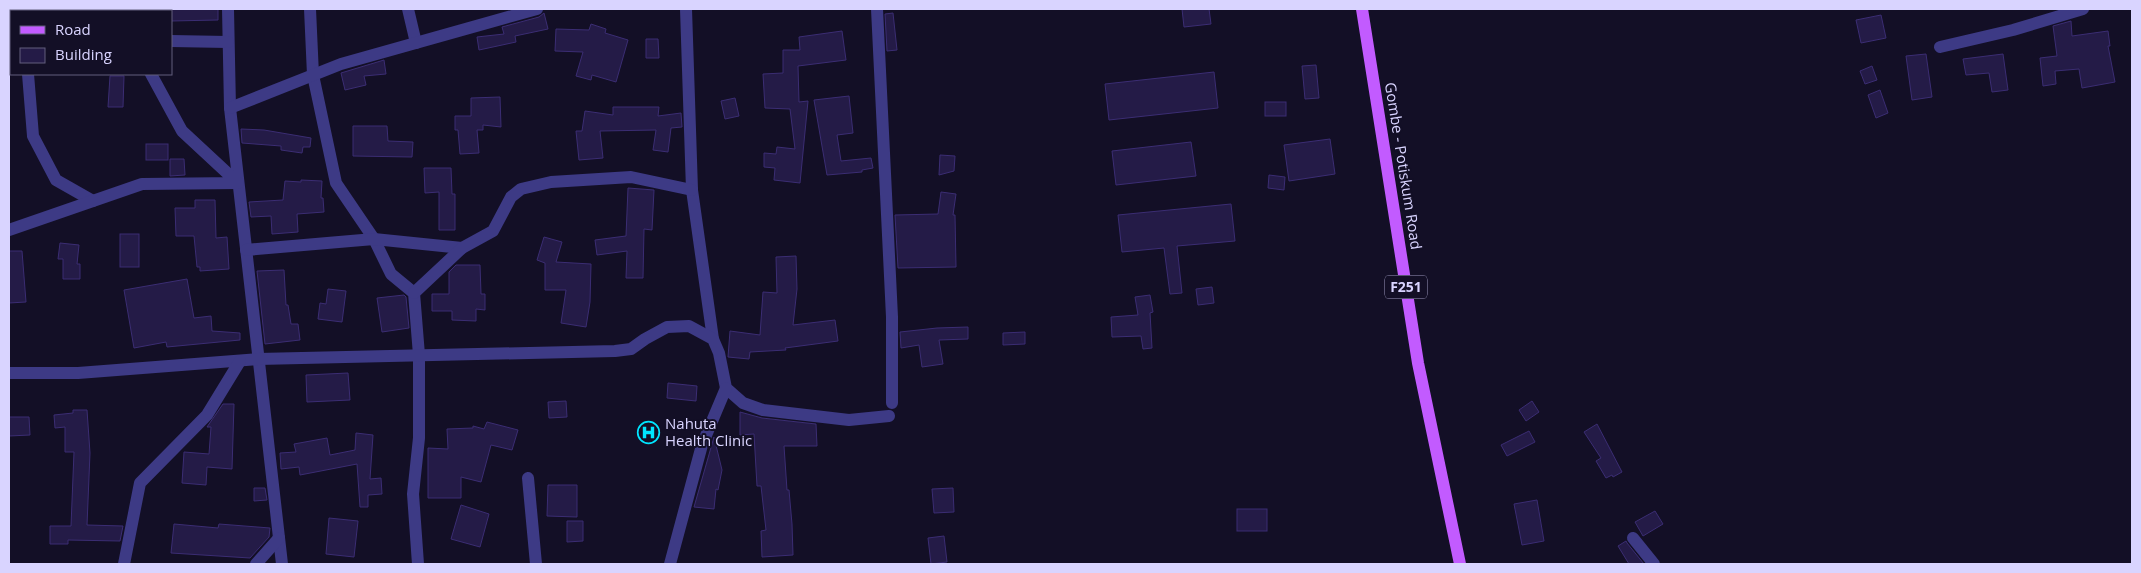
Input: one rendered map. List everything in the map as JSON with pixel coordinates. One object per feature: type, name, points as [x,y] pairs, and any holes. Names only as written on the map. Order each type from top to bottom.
[{"type":"main road","name":"Gombe - Potiskum Road","points":[[1362,9],[1418,363],[1460,564]]},
{"type":"street","points":[[228,9],[230,108],[282,564]]},
{"type":"street","points":[[310,9],[312,75],[336,183],[374,239],[390,274],[414,293],[419,355],[419,438],[413,494],[418,564]]},
{"type":"street","points":[[408,9],[416,43]]},
{"type":"street","points":[[230,108],[341,64],[416,43],[504,13],[537,9]]},
{"type":"street","points":[[670,564],[702,445],[726,388],[719,353],[713,339],[692,190],[686,9]]},
{"type":"street","points":[[877,9],[892,317],[892,402]]},
{"type":"street","points":[[1940,47],[2012,30],[2083,9]]},
{"type":"street","points":[[172,41],[228,42]]},
{"type":"street","points":[[28,75],[33,136],[56,180],[93,201]]},
{"type":"street","points":[[152,75],[182,132],[238,183]]},
{"type":"street","points":[[414,293],[462,248],[493,231],[511,197],[521,189],[552,182],[631,177],[692,190]]},
{"type":"street","points":[[9,230],[142,184],[238,183]]},
{"type":"street","points":[[246,250],[374,239],[462,248]]},
{"type":"street","points":[[9,373],[78,373],[258,359],[615,351],[631,349],[667,327],[689,326],[713,339]]},
{"type":"street","points":[[124,564],[140,483],[207,415],[240,361]]},
{"type":"street","points":[[726,388],[743,403],[763,410],[849,420],[889,416]]},
{"type":"street","points":[[528,478],[536,564]]},
{"type":"street","points":[[256,564],[279,538]]},
{"type":"street","points":[[1633,538],[1654,564]]},
{"type":"building","points":[[218,9],[218,20],[172,21],[171,10]]},
{"type":"building","points":[[1182,9],[1209,9],[1211,24],[1184,27]]},
{"type":"building","points":[[544,13],[548,29],[515,36],[516,42],[479,50],[477,37],[504,34],[502,27],[539,17]]},
{"type":"building","points":[[893,13],[897,50],[887,51],[885,14]]},
{"type":"building","points":[[1881,15],[1886,38],[1861,43],[1856,20]]},
{"type":"building","points":[[2071,21],[2072,36],[2108,31],[2110,46],[2108,46],[2115,82],[2082,88],[2079,69],[2055,71],[2056,84],[2043,86],[2040,58],[2057,56],[2053,26]]},
{"type":"building","points":[[591,24],[606,29],[605,33],[628,40],[616,82],[592,75],[591,80],[576,76],[583,52],[555,51],[556,29],[589,30]]},
{"type":"building","points":[[842,31],[846,60],[798,66],[799,102],[808,101],[800,183],[774,180],[775,168],[764,167],[764,153],[776,154],[777,147],[795,149],[790,109],[765,108],[763,74],[783,73],[783,50],[800,50],[799,37]]},
{"type":"building","points":[[646,39],[658,39],[659,58],[646,58]]},
{"type":"building","points":[[1926,54],[1932,97],[1912,100],[1906,56]]},
{"type":"building","points":[[2003,54],[2008,90],[1992,92],[1989,73],[1966,75],[1963,59]]},
{"type":"building","points":[[384,60],[386,74],[364,76],[366,85],[345,90],[341,73]]},
{"type":"building","points":[[1316,65],[1319,98],[1305,99],[1302,66]]},
{"type":"building","points":[[1872,66],[1877,80],[1865,84],[1860,71]]},
{"type":"building","points":[[1214,72],[1218,108],[1109,120],[1105,84]]},
{"type":"building","points":[[110,76],[124,76],[123,107],[108,107]]},
{"type":"building","points":[[1880,90],[1888,113],[1876,118],[1868,95]]},
{"type":"building","points":[[849,96],[853,133],[837,135],[841,161],[871,158],[873,168],[862,170],[862,172],[827,175],[814,100]]},
{"type":"building","points":[[500,97],[501,127],[483,125],[483,130],[477,130],[479,153],[460,154],[458,130],[455,130],[455,116],[471,116],[471,98]]},
{"type":"building","points":[[735,98],[739,116],[725,119],[721,101]]},
{"type":"building","points":[[1265,102],[1286,102],[1286,116],[1265,116]]},
{"type":"building","points":[[613,107],[659,107],[658,116],[681,113],[682,127],[671,128],[668,152],[653,150],[656,130],[600,131],[603,158],[579,160],[576,131],[582,131],[585,111],[613,115]]},
{"type":"building","points":[[353,126],[387,126],[388,141],[413,142],[412,157],[353,156]]},
{"type":"building","points":[[241,129],[264,130],[311,138],[310,147],[303,147],[302,153],[281,150],[281,146],[242,143]]},
{"type":"building","points":[[1330,139],[1335,174],[1289,181],[1284,145]]},
{"type":"building","points":[[1191,142],[1196,176],[1116,185],[1112,151]]},
{"type":"building","points":[[146,144],[168,144],[168,160],[146,160]]},
{"type":"building","points":[[940,155],[955,156],[954,171],[939,175]]},
{"type":"building","points":[[170,159],[184,159],[185,175],[170,176]]},
{"type":"building","points":[[424,168],[451,168],[452,194],[455,194],[455,230],[439,230],[439,192],[425,193]]},
{"type":"building","points":[[1269,175],[1285,177],[1284,190],[1268,188]]},
{"type":"building","points":[[301,180],[322,181],[321,198],[323,198],[324,212],[297,214],[298,232],[272,234],[271,216],[251,217],[249,202],[283,200],[285,181],[301,182]]},
{"type":"building","points":[[628,188],[654,190],[652,230],[644,229],[643,278],[626,278],[627,251],[597,255],[595,240],[626,236]]},
{"type":"building","points":[[941,192],[956,194],[953,215],[955,215],[956,267],[898,268],[895,215],[938,214]]},
{"type":"building","points":[[195,200],[215,200],[216,238],[227,237],[229,269],[200,271],[200,267],[197,267],[194,236],[176,236],[175,208],[195,208]]},
{"type":"building","points":[[1231,204],[1235,241],[1177,246],[1182,293],[1170,294],[1164,248],[1122,252],[1118,215]]},
{"type":"building","points":[[120,234],[139,234],[139,267],[120,267]]},
{"type":"building","points":[[544,237],[562,242],[556,262],[591,264],[590,302],[586,327],[561,323],[566,290],[545,290],[545,263],[537,260]]},
{"type":"building","points":[[60,243],[79,245],[77,264],[80,264],[80,279],[63,279],[63,259],[58,259]]},
{"type":"building","points":[[9,251],[22,251],[26,302],[9,303]]},
{"type":"building","points":[[796,256],[797,289],[793,325],[835,320],[838,341],[785,348],[786,350],[750,352],[749,359],[728,357],[730,331],[760,335],[763,292],[777,293],[776,257]]},
{"type":"building","points":[[456,265],[480,265],[481,294],[485,294],[485,310],[476,309],[476,321],[452,320],[452,311],[432,311],[432,294],[449,294],[449,272]]},
{"type":"building","points":[[284,270],[286,305],[288,305],[291,324],[298,324],[300,340],[265,344],[257,271]]},
{"type":"building","points":[[187,279],[194,318],[211,316],[212,331],[240,333],[240,340],[167,347],[166,342],[134,348],[124,290]]},
{"type":"building","points":[[1212,287],[1214,303],[1198,305],[1196,289]]},
{"type":"building","points":[[328,289],[346,291],[342,322],[318,319],[320,303],[326,304]]},
{"type":"building","points":[[404,295],[406,297],[409,328],[382,332],[377,298]]},
{"type":"building","points":[[1150,295],[1153,312],[1150,313],[1152,348],[1143,349],[1141,336],[1112,337],[1111,317],[1138,315],[1135,297]]},
{"type":"building","points":[[968,327],[968,339],[939,340],[943,364],[922,367],[919,345],[901,348],[900,332]]},
{"type":"building","points":[[1025,332],[1025,344],[1003,345],[1003,333]]},
{"type":"building","points":[[348,373],[350,400],[307,402],[306,375]]},
{"type":"building","points":[[668,383],[697,386],[696,401],[667,398]]},
{"type":"building","points":[[566,401],[567,417],[549,418],[548,402]]},
{"type":"building","points":[[1532,401],[1539,412],[1526,421],[1519,410]]},
{"type":"building","points":[[223,404],[234,404],[232,469],[207,467],[206,485],[182,483],[184,452],[209,454],[211,427],[207,427]]},
{"type":"building","points":[[73,410],[87,410],[90,453],[87,525],[123,526],[120,541],[68,540],[68,544],[50,544],[50,526],[71,526],[74,452],[65,452],[65,427],[55,428],[54,415],[73,413]]},
{"type":"building","points":[[740,412],[762,418],[816,424],[817,446],[784,446],[787,490],[789,490],[792,524],[793,555],[762,557],[761,531],[766,530],[761,486],[757,486],[754,434],[740,435]]},
{"type":"building","points":[[9,417],[29,417],[30,435],[9,436]]},
{"type":"building","points":[[487,422],[518,430],[512,450],[491,445],[481,482],[461,477],[461,498],[428,498],[428,448],[448,449],[447,429],[473,428],[473,426],[484,429]]},
{"type":"building","points":[[1597,424],[1622,472],[1613,477],[1612,475],[1606,478],[1596,461],[1601,458],[1584,432]]},
{"type":"building","points":[[1529,431],[1535,442],[1507,456],[1501,445]]},
{"type":"building","points":[[356,433],[373,435],[370,479],[381,478],[382,494],[368,495],[368,507],[360,507],[357,464],[300,475],[299,467],[281,469],[280,453],[296,452],[294,444],[327,438],[330,455],[355,450]]},
{"type":"building","points":[[714,437],[722,470],[718,490],[716,489],[714,509],[694,507]]},
{"type":"building","points":[[548,485],[577,485],[577,517],[547,516]]},
{"type":"building","points":[[254,488],[265,488],[267,500],[254,501]]},
{"type":"building","points":[[953,488],[954,512],[934,513],[932,489]]},
{"type":"building","points":[[1537,500],[1544,541],[1522,545],[1514,504]]},
{"type":"building","points":[[461,505],[489,514],[480,547],[451,539]]},
{"type":"building","points":[[1237,509],[1267,509],[1267,531],[1237,531]]},
{"type":"building","points":[[1655,511],[1663,524],[1643,536],[1635,522]]},
{"type":"building","points":[[329,518],[358,521],[354,557],[326,554]]},
{"type":"building","points":[[567,521],[583,521],[583,541],[567,542]]},
{"type":"building","points":[[174,524],[218,528],[219,524],[270,528],[269,537],[250,558],[171,553]]},
{"type":"building","points":[[944,536],[947,562],[931,564],[928,538]]},
{"type":"building","points":[[1626,541],[1644,564],[1629,564],[1618,546]]},
{"type":"place","name":"Nahuta Health Clinic","points":[[649,433]]}]
